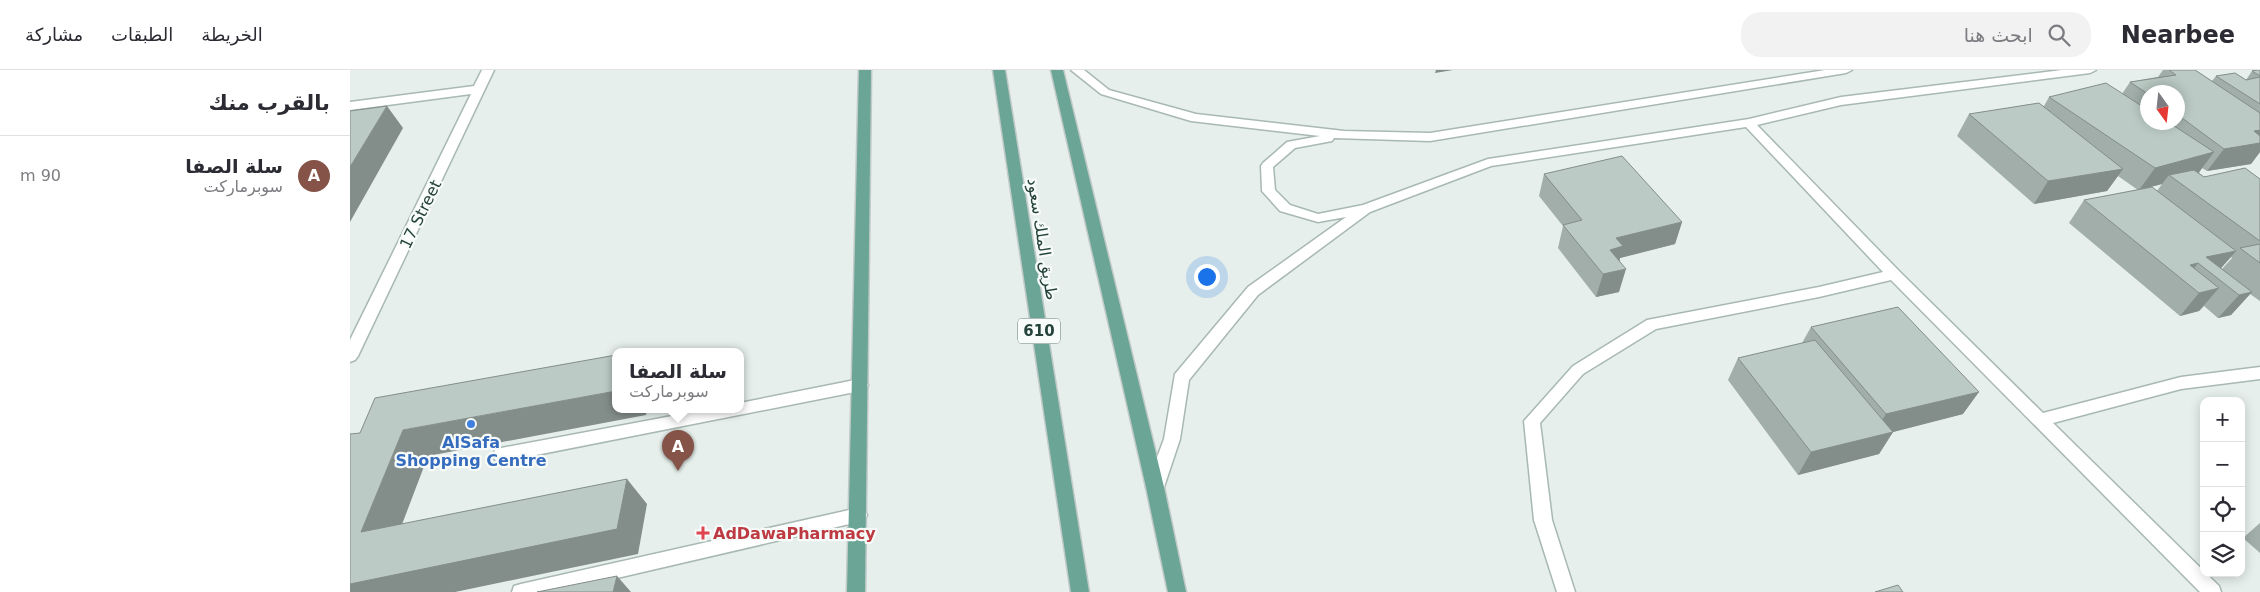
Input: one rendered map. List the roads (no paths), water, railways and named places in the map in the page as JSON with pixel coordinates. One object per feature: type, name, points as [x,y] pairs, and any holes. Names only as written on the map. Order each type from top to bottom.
[{"type":"main road","points":[[856,592],[865,70]]},
{"type":"main road","name":"طريق الملك سعود","points":[[999,70],[1080,592]]},
{"type":"main road","points":[[1057,70],[1155,487],[1177,592]]},
{"type":"street","name":"17 Street","points":[[350,356],[488,70]]},
{"type":"street","points":[[1077,70],[1105,92],[1195,118],[1344,135],[1430,137],[1846,70]]},
{"type":"street","points":[[1344,135],[1291,145],[1267,166],[1269,191],[1285,208],[1318,218],[1365,209],[1488,163],[1749,123],[1841,100],[2090,70]]},
{"type":"street","points":[[350,106],[479,89]]},
{"type":"street","points":[[1749,123],[1894,274],[2212,592]]},
{"type":"street","points":[[1155,487],[1172,440],[1181,378],[1253,291],[1365,209]]},
{"type":"street","points":[[1566,592],[1543,520],[1532,422],[1578,370],[1652,324],[1818,292],[1894,274]]},
{"type":"street","points":[[2040,420],[2181,382],[2260,373]]},
{"type":"street","points":[[744,408],[860,385]]},
{"type":"street","points":[[500,455],[719,413]]},
{"type":"street","points":[[521,592],[858,515]]},
{"type":"place","name":"AlSafa Shopping Centre","points":[[471,424]]},
{"type":"place","name":"سلة الصفا","points":[[678,471]]},
{"type":"place","name":"AdDawaPharmacy","points":[[703,533]]}]
